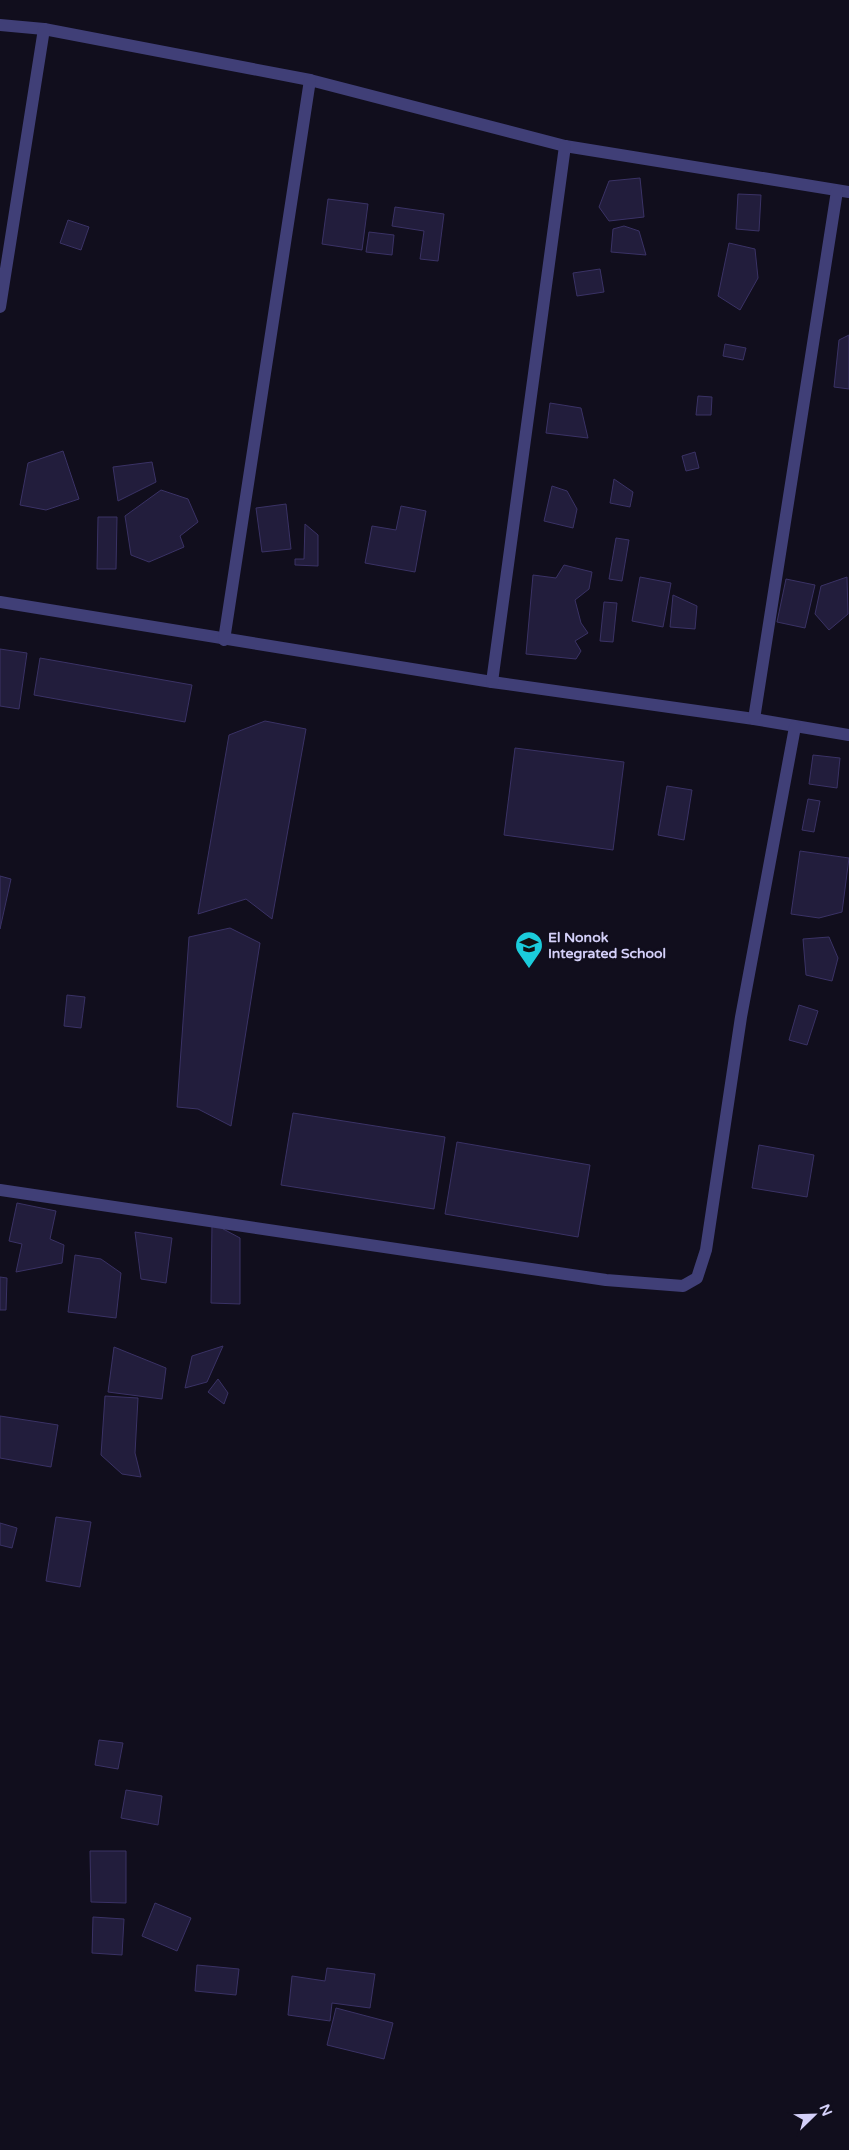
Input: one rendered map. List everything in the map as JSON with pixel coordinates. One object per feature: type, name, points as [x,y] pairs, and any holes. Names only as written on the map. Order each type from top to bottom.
[{"type":"street","points":[[0,25],[44,29],[310,80],[564,146],[843,191],[754,719]]},
{"type":"street","points":[[0,307],[44,29]]},
{"type":"street","points":[[224,640],[310,80]]},
{"type":"street","points":[[492,682],[564,146]]},
{"type":"street","points":[[0,602],[224,640],[492,682],[754,719],[849,735]]},
{"type":"street","points":[[0,1190],[606,1280],[682,1286],[697,1278],[706,1250],[741,1017],[795,727]]},
{"type":"building","points":[[640,178],[644,217],[609,221],[599,207],[609,181]]},
{"type":"building","points":[[738,194],[761,195],[759,231],[736,229]]},
{"type":"building","points":[[328,199],[368,204],[362,250],[322,244]]},
{"type":"building","points":[[395,207],[444,214],[438,261],[420,259],[424,231],[392,226]]},
{"type":"building","points":[[68,220],[89,227],[81,250],[60,243]]},
{"type":"building","points":[[624,226],[639,231],[646,255],[611,252],[613,229]]},
{"type":"building","points":[[369,232],[394,235],[392,255],[366,252]]},
{"type":"building","points":[[729,243],[755,249],[758,278],[740,310],[718,296]]},
{"type":"building","points":[[600,269],[604,292],[577,296],[573,273]]},
{"type":"building","points":[[849,335],[849,389],[834,387],[839,340]]},
{"type":"building","points":[[725,344],[746,348],[743,360],[723,356]]},
{"type":"building","points":[[698,396],[712,397],[711,415],[696,415]]},
{"type":"building","points":[[550,403],[581,408],[588,438],[546,433]]},
{"type":"building","points":[[63,451],[79,499],[46,510],[20,505],[28,463]]},
{"type":"building","points":[[695,452],[699,468],[686,471],[682,456]]},
{"type":"building","points":[[152,462],[156,482],[118,501],[113,467]]},
{"type":"building","points":[[614,479],[633,492],[630,507],[610,503]]},
{"type":"building","points":[[552,486],[567,491],[577,509],[573,528],[544,521]]},
{"type":"building","points":[[161,490],[188,499],[198,522],[180,536],[184,547],[149,562],[131,555],[125,516]]},
{"type":"building","points":[[286,504],[291,549],[262,552],[256,508]]},
{"type":"building","points":[[401,506],[426,511],[415,572],[365,563],[372,526],[396,530]]},
{"type":"building","points":[[98,517],[117,517],[116,569],[97,569]]},
{"type":"building","points":[[305,524],[318,535],[318,566],[295,565],[295,559],[304,559]]},
{"type":"building","points":[[616,538],[629,540],[622,581],[609,579]]},
{"type":"building","points":[[564,565],[592,572],[589,589],[575,600],[581,623],[588,633],[575,641],[581,651],[576,659],[526,654],[533,575],[556,578]]},
{"type":"building","points":[[640,577],[671,583],[663,627],[632,621]]},
{"type":"building","points":[[847,577],[848,614],[829,630],[815,614],[821,586]]},
{"type":"building","points":[[786,579],[815,585],[805,628],[777,622]]},
{"type":"building","points":[[673,595],[697,606],[695,629],[670,627]]},
{"type":"building","points":[[604,602],[617,603],[613,642],[600,641]]},
{"type":"building","points":[[0,649],[27,653],[19,709],[0,706]]},
{"type":"building","points":[[40,658],[192,685],[185,722],[34,695]]},
{"type":"building","points":[[265,721],[306,729],[272,919],[246,899],[198,914],[229,735]]},
{"type":"building","points":[[515,748],[624,762],[613,850],[504,835]]},
{"type":"building","points":[[813,755],[840,758],[837,788],[809,784]]},
{"type":"building","points":[[667,786],[692,790],[684,840],[658,835]]},
{"type":"building","points":[[808,799],[820,801],[814,832],[802,830]]},
{"type":"building","points":[[800,851],[849,858],[842,912],[819,918],[791,914]]},
{"type":"building","points":[[0,876],[11,879],[0,929]]},
{"type":"building","points":[[230,928],[260,943],[231,1126],[198,1109],[177,1107],[189,937]]},
{"type":"building","points":[[829,937],[838,958],[832,981],[806,975],[803,939]]},
{"type":"building","points":[[67,995],[85,997],[81,1028],[64,1026]]},
{"type":"building","points":[[799,1005],[818,1011],[807,1045],[789,1040]]},
{"type":"building","points":[[293,1113],[445,1137],[434,1209],[281,1185]]},
{"type":"building","points":[[457,1142],[590,1165],[578,1237],[445,1214]]},
{"type":"building","points":[[759,1145],[814,1155],[807,1197],[752,1188]]},
{"type":"building","points":[[17,1203],[56,1211],[50,1239],[64,1245],[62,1263],[16,1272],[22,1244],[9,1241]]},
{"type":"building","points":[[212,1223],[240,1238],[240,1304],[211,1303]]},
{"type":"building","points":[[135,1232],[172,1238],[166,1283],[141,1279]]},
{"type":"building","points":[[75,1255],[101,1259],[121,1273],[116,1318],[68,1312]]},
{"type":"building","points":[[0,1277],[7,1278],[6,1310],[0,1310]]},
{"type":"building","points":[[223,1346],[207,1382],[185,1388],[192,1356]]},
{"type":"building","points":[[114,1347],[166,1368],[162,1399],[108,1392]]},
{"type":"building","points":[[218,1379],[228,1393],[224,1404],[208,1392]]},
{"type":"building","points":[[105,1396],[138,1398],[135,1453],[141,1477],[122,1474],[101,1455]]},
{"type":"building","points":[[0,1416],[58,1425],[51,1467],[0,1458]]},
{"type":"building","points":[[56,1517],[91,1522],[80,1587],[46,1581]]},
{"type":"building","points":[[0,1523],[17,1528],[12,1548],[0,1545]]},
{"type":"building","points":[[99,1740],[123,1743],[118,1769],[95,1765]]},
{"type":"building","points":[[126,1790],[162,1796],[158,1825],[121,1818]]},
{"type":"building","points":[[90,1851],[126,1851],[126,1903],[91,1902]]},
{"type":"building","points":[[155,1903],[191,1918],[177,1951],[142,1936]]},
{"type":"building","points":[[93,1917],[124,1919],[122,1955],[92,1953]]},
{"type":"building","points":[[197,1965],[239,1969],[236,1995],[195,1991]]},
{"type":"building","points":[[327,1968],[375,1974],[370,2008],[332,2003],[330,2021],[288,2015],[292,1976],[325,1981]]},
{"type":"building","points":[[336,2008],[393,2023],[384,2059],[327,2045]]},
{"type":"place","name":"El Nonok Integrated School","points":[[529,969]]}]
